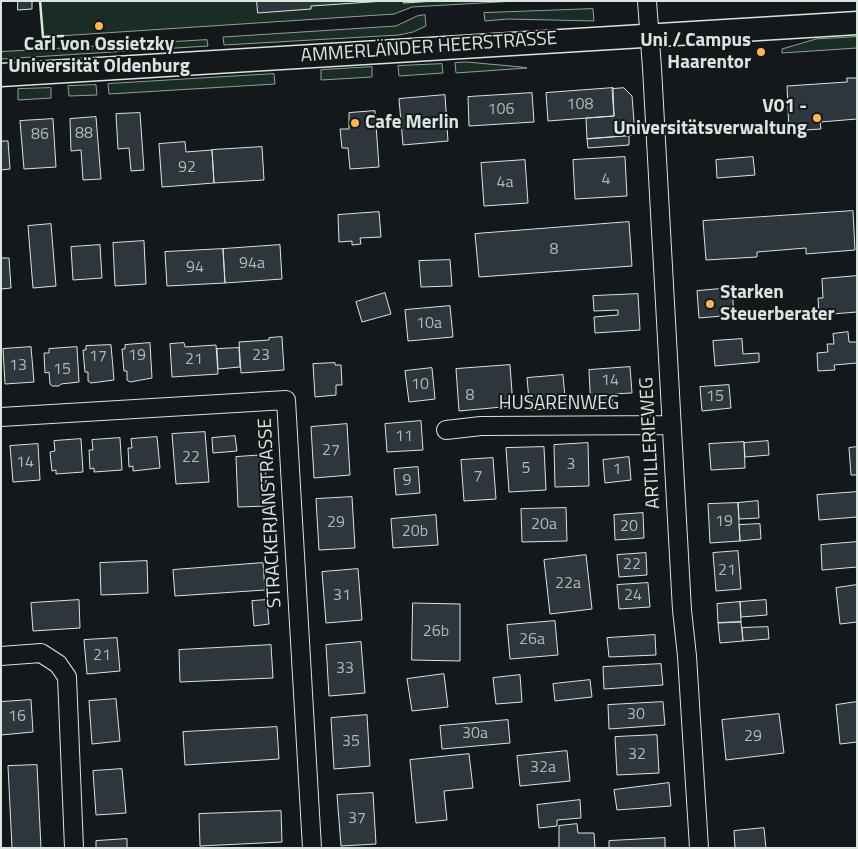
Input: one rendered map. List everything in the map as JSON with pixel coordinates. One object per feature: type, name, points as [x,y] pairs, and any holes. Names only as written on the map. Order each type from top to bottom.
[{"type":"street","name":"ARTILLERIEWEG","points":[[647,1],[671,425],[699,848]]},
{"type":"street","name":"AMMERLÄNDER HEERSTRASSE","points":[[1,75],[857,23]]},
{"type":"street","name":"STRACKERJANSTRASSE","points":[[1,417],[286,400],[312,848]]},
{"type":"street","name":"HUSARENWEG","points":[[446,430],[481,426],[671,425]]},
{"type":"street","points":[[1,656],[41,653],[58,664],[67,676],[74,848]]},
{"type":"green space","name":"Carl von Ossietzky Universität Oldenburg","points":[[41,1],[516,1],[412,7],[394,14],[43,37]]},
{"type":"green space","points":[[593,9],[594,21],[508,19],[485,21],[484,13]]},
{"type":"green space","points":[[425,15],[426,26],[413,32],[399,35],[224,45],[223,37],[396,26],[417,16]]},
{"type":"green space","points":[[857,37],[857,48],[782,53],[782,49],[816,39]]},
{"type":"green space","points":[[207,40],[208,46],[1,59],[1,52]]},
{"type":"green space","points":[[467,62],[527,68],[456,73],[455,63]]},
{"type":"green space","points":[[442,64],[443,73],[399,76],[398,66]]},
{"type":"green space","points":[[372,67],[372,77],[321,80],[321,70]]},
{"type":"green space","points":[[274,74],[275,84],[109,94],[108,84]]},
{"type":"green space","points":[[96,85],[97,95],[69,96],[68,86]]},
{"type":"green space","points":[[51,88],[51,98],[18,100],[18,89]]},
{"type":"building","points":[[18,1],[32,1],[32,9],[18,10]]},
{"type":"building","points":[[257,1],[385,1],[311,6],[311,9],[258,13]]},
{"type":"building","points":[[404,1],[435,1],[404,3]]},
{"type":"building","points":[[847,78],[857,78],[857,119],[820,122],[821,129],[789,131],[787,86],[847,82]]},
{"type":"building","points":[[613,88],[614,116],[548,121],[546,93]]},
{"type":"building","points":[[624,88],[632,96],[635,135],[587,139],[586,118],[614,116],[612,89]]},
{"type":"building","points":[[532,93],[534,122],[469,126],[468,97]]},
{"type":"building","points":[[445,95],[448,141],[403,145],[399,99]]},
{"type":"building","points":[[375,111],[379,167],[350,169],[348,148],[342,148],[340,129],[349,129],[349,113]]},
{"type":"building","points":[[140,113],[144,170],[131,171],[129,148],[118,149],[116,114]]},
{"type":"building","points":[[96,117],[101,179],[83,180],[81,150],[71,151],[70,119]]},
{"type":"building","points":[[53,119],[56,167],[24,169],[20,121]]},
{"type":"building","points":[[629,136],[629,145],[588,148],[587,139]]},
{"type":"building","points":[[1,141],[8,141],[10,169],[1,170]]},
{"type":"building","points":[[185,142],[186,152],[212,150],[214,183],[162,187],[159,144]]},
{"type":"building","points":[[262,147],[264,180],[214,183],[212,150]]},
{"type":"building","points":[[625,157],[627,196],[575,199],[573,160]]},
{"type":"building","points":[[753,157],[755,175],[717,178],[716,160]]},
{"type":"building","points":[[525,160],[528,203],[484,206],[481,163]]},
{"type":"building","points":[[853,211],[855,250],[806,254],[806,248],[757,252],[757,257],[706,260],[703,221]]},
{"type":"building","points":[[379,212],[381,237],[360,238],[361,244],[352,245],[352,241],[339,242],[338,215]]},
{"type":"building","points":[[629,222],[632,266],[479,277],[475,234]]},
{"type":"building","points":[[51,224],[56,286],[33,288],[28,226]]},
{"type":"building","points":[[144,241],[146,284],[115,286],[113,243]]},
{"type":"building","points":[[100,245],[102,278],[73,280],[71,247]]},
{"type":"building","points":[[280,245],[282,279],[225,283],[223,249]]},
{"type":"building","points":[[223,249],[225,283],[167,286],[165,252]]},
{"type":"building","points":[[1,258],[9,258],[11,288],[1,289]]},
{"type":"building","points":[[450,260],[452,286],[421,287],[419,261]]},
{"type":"building","points":[[857,276],[857,312],[819,315],[818,298],[823,298],[822,279]]},
{"type":"building","points":[[732,288],[734,315],[699,318],[697,291]]},
{"type":"building","points":[[385,293],[391,314],[362,322],[356,302]]},
{"type":"building","points":[[638,294],[640,330],[595,333],[594,317],[618,315],[618,310],[594,311],[593,296]]},
{"type":"building","points":[[450,306],[453,337],[408,341],[405,310]]},
{"type":"building","points":[[848,332],[849,342],[857,342],[857,363],[834,365],[835,370],[818,371],[817,353],[828,352],[827,344],[834,344],[833,334]]},
{"type":"building","points":[[282,337],[284,370],[241,373],[239,342]]},
{"type":"building","points":[[742,339],[743,354],[759,353],[759,362],[715,366],[713,341]]},
{"type":"building","points":[[150,343],[152,378],[130,382],[127,380],[127,371],[124,371],[122,349],[125,349],[125,345]]},
{"type":"building","points":[[184,343],[185,347],[216,345],[218,374],[172,377],[170,344]]},
{"type":"building","points":[[111,345],[114,380],[91,383],[88,381],[88,372],[85,372],[83,350],[86,350],[86,346]]},
{"type":"building","points":[[31,347],[34,382],[5,384],[3,349]]},
{"type":"building","points":[[77,347],[79,382],[52,386],[50,384],[49,372],[45,373],[44,353],[49,353],[49,349]]},
{"type":"building","points":[[239,348],[240,367],[218,369],[217,349]]},
{"type":"building","points":[[335,363],[335,365],[341,365],[342,385],[336,385],[336,395],[315,397],[313,364]]},
{"type":"building","points":[[510,365],[513,406],[459,411],[456,369]]},
{"type":"building","points":[[630,367],[632,393],[612,394],[613,408],[591,410],[589,370]]},
{"type":"building","points":[[432,368],[435,399],[409,402],[405,371]]},
{"type":"building","points":[[563,375],[566,408],[530,410],[527,378]]},
{"type":"building","points":[[729,385],[731,408],[702,411],[700,387]]},
{"type":"building","points":[[421,421],[423,450],[387,452],[385,424]]},
{"type":"building","points":[[347,424],[350,475],[314,478],[311,427]]},
{"type":"building","points":[[205,432],[209,482],[176,484],[172,434]]},
{"type":"building","points":[[235,436],[237,451],[213,453],[212,438]]},
{"type":"building","points":[[157,437],[160,468],[133,471],[133,466],[129,467],[128,448],[132,448],[131,439]]},
{"type":"building","points":[[120,438],[122,470],[94,472],[94,468],[90,469],[89,450],[93,450],[92,440]]},
{"type":"building","points":[[81,439],[83,472],[56,474],[56,470],[52,471],[50,452],[55,451],[54,441]]},
{"type":"building","points":[[768,441],[769,455],[745,457],[744,443]]},
{"type":"building","points":[[744,442],[745,468],[711,470],[709,444]]},
{"type":"building","points":[[588,443],[589,486],[555,487],[554,445]]},
{"type":"building","points":[[38,444],[40,480],[13,482],[10,446]]},
{"type":"building","points":[[544,447],[546,490],[509,492],[506,448]]},
{"type":"building","points":[[857,447],[857,475],[851,475],[849,448]]},
{"type":"building","points":[[265,455],[267,506],[238,507],[236,457]]},
{"type":"building","points":[[629,457],[631,480],[605,483],[603,460]]},
{"type":"building","points":[[493,458],[496,499],[464,501],[461,460]]},
{"type":"building","points":[[418,467],[420,493],[396,495],[394,469]]},
{"type":"building","points":[[857,492],[857,517],[819,520],[817,495]]},
{"type":"building","points":[[352,497],[355,548],[319,550],[316,499]]},
{"type":"building","points":[[758,501],[759,518],[739,519],[738,503]]},
{"type":"building","points":[[738,503],[740,541],[710,543],[708,504]]},
{"type":"building","points":[[566,508],[567,541],[522,542],[521,509]]},
{"type":"building","points":[[643,513],[644,538],[615,540],[614,515]]},
{"type":"building","points":[[436,515],[438,545],[393,548],[391,519]]},
{"type":"building","points":[[760,524],[761,539],[740,541],[739,525]]},
{"type":"building","points":[[857,542],[857,567],[822,570],[821,545]]},
{"type":"building","points":[[738,551],[741,589],[716,591],[713,553]]},
{"type":"building","points":[[646,553],[647,575],[619,577],[617,555]]},
{"type":"building","points":[[586,555],[592,609],[550,614],[544,560]]},
{"type":"building","points":[[147,561],[148,593],[101,595],[100,563]]},
{"type":"building","points":[[263,563],[265,590],[175,596],[173,570]]},
{"type":"building","points":[[358,569],[362,620],[326,623],[322,572]]},
{"type":"building","points":[[648,583],[650,607],[619,609],[617,585]]},
{"type":"building","points":[[857,585],[857,622],[840,624],[836,588]]},
{"type":"building","points":[[79,600],[80,628],[33,631],[31,603]]},
{"type":"building","points":[[267,600],[269,624],[254,626],[252,601]]},
{"type":"building","points":[[766,600],[767,615],[741,617],[740,602]]},
{"type":"building","points":[[740,602],[741,622],[718,623],[717,604]]},
{"type":"building","points":[[413,603],[460,604],[460,661],[412,660]]},
{"type":"building","points":[[555,621],[558,655],[510,659],[507,625]]},
{"type":"building","points":[[741,622],[743,641],[720,643],[718,623]]},
{"type":"building","points":[[768,627],[769,639],[743,641],[742,628]]},
{"type":"building","points":[[655,635],[656,655],[609,657],[607,638]]},
{"type":"building","points":[[117,638],[120,671],[87,674],[84,640]]},
{"type":"building","points":[[361,642],[365,693],[329,696],[326,645]]},
{"type":"building","points":[[271,645],[273,678],[180,682],[179,650]]},
{"type":"building","points":[[661,664],[663,685],[604,689],[603,667]]},
{"type":"building","points":[[444,674],[448,707],[412,711],[407,679]]},
{"type":"building","points":[[520,675],[522,702],[496,704],[493,678]]},
{"type":"building","points":[[590,680],[592,697],[555,701],[553,684]]},
{"type":"building","points":[[116,699],[120,741],[92,744],[89,701]]},
{"type":"building","points":[[31,700],[33,732],[1,735],[1,702]]},
{"type":"building","points":[[663,702],[665,725],[609,729],[608,705]]},
{"type":"building","points":[[857,702],[857,742],[840,744],[836,705]]},
{"type":"building","points":[[779,714],[784,753],[726,760],[722,720]]},
{"type":"building","points":[[367,715],[370,766],[334,769],[331,718]]},
{"type":"building","points":[[508,720],[510,743],[442,749],[440,726]]},
{"type":"building","points":[[277,727],[279,759],[185,765],[183,732]]},
{"type":"building","points":[[657,735],[659,773],[617,775],[615,737]]},
{"type":"building","points":[[567,751],[570,781],[520,786],[517,756]]},
{"type":"building","points":[[469,754],[473,788],[444,791],[447,820],[416,823],[410,760]]},
{"type":"building","points":[[37,765],[41,848],[12,848],[8,766]]},
{"type":"building","points":[[122,769],[126,813],[96,815],[93,771]]},
{"type":"building","points":[[669,783],[671,806],[617,810],[614,790]]},
{"type":"building","points":[[373,793],[376,844],[341,846],[337,795]]},
{"type":"building","points":[[580,800],[581,818],[557,820],[557,826],[539,828],[537,805]]},
{"type":"building","points":[[281,811],[282,842],[200,846],[199,814]]},
{"type":"building","points":[[577,824],[578,833],[594,833],[595,848],[559,848],[559,826]]},
{"type":"building","points":[[764,828],[766,848],[735,848],[734,831]]},
{"type":"building","points":[[665,838],[665,848],[609,848],[609,841]]},
{"type":"building","points":[[127,839],[127,848],[96,848],[96,841]]},
{"type":"fence","points":[[43,37],[63,36]]},
{"type":"wall","points":[[40,1],[43,37],[63,36]]},
{"type":"place","name":"Carl von Ossietzky Universität Oldenburg","points":[[99,26]]},
{"type":"place","name":"Uni / Campus Haarentor","points":[[761,52]]},
{"type":"place","name":"V01 - Universitätsverwaltung","points":[[817,118]]},
{"type":"place","name":"Cafe Merlin","points":[[355,123]]},
{"type":"place","name":"Starken Steuerberater","points":[[710,304]]}]
